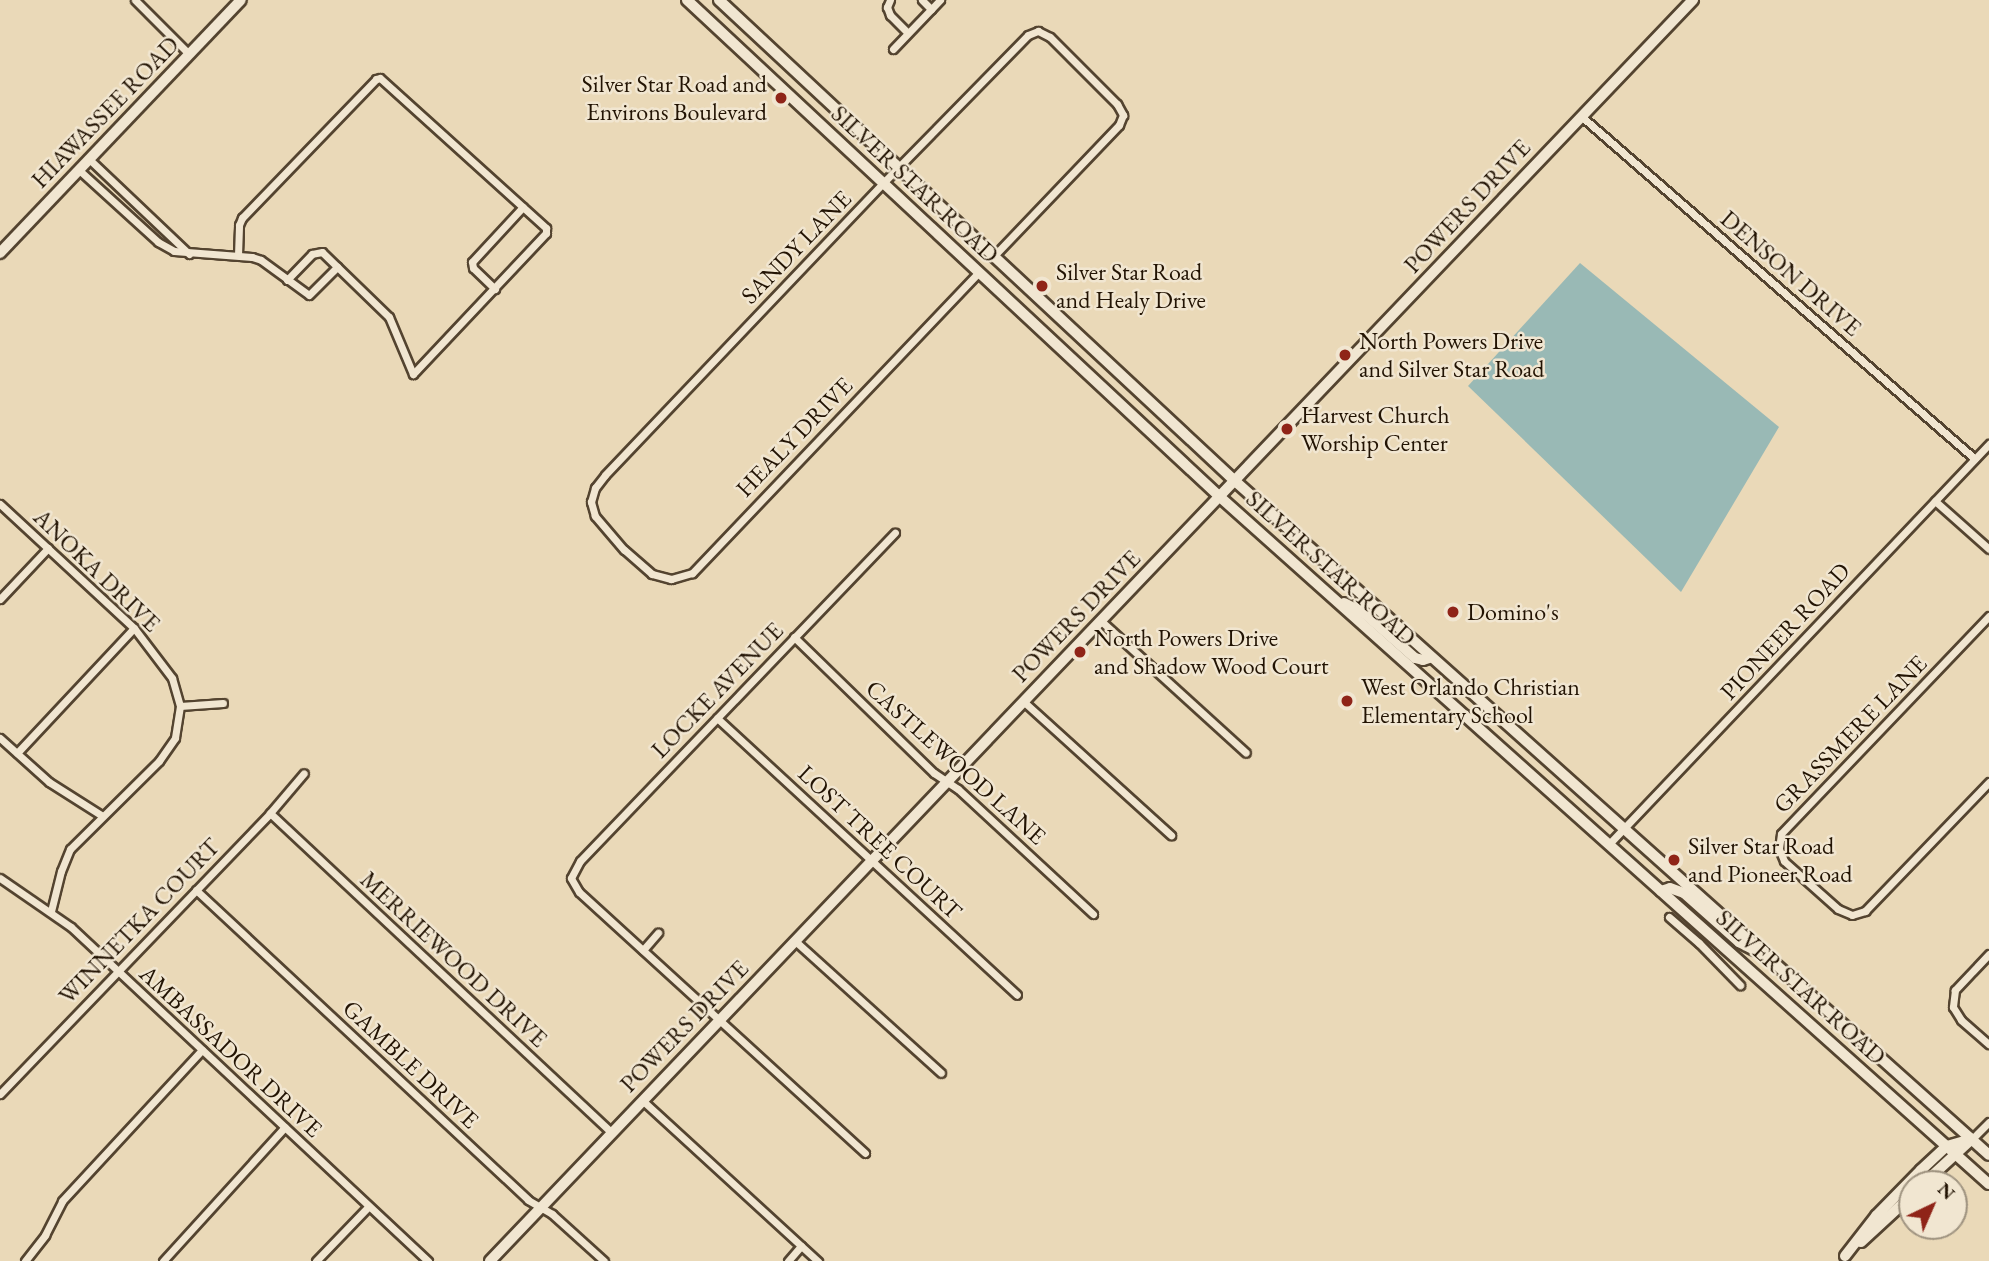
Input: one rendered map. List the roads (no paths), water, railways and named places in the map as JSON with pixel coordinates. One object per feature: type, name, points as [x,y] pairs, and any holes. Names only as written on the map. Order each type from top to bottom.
[{"type":"main road","name":"HIAWASSEE ROAD","points":[[0,253],[241,0]]},
{"type":"main road","name":"SILVER STAR ROAD","points":[[687,0],[1220,497],[1989,1184]]},
{"type":"main road","name":"SILVER STAR ROAD","points":[[719,0],[1235,481],[1989,1155]]},
{"type":"main road","name":"POWERS DRIVE","points":[[490,1261],[1693,0]]},
{"type":"main road","points":[[1334,599],[1364,613],[1415,658],[1423,660],[1432,657]]},
{"type":"main road","points":[[1661,891],[1670,888],[1684,893],[1739,942],[1768,957]]},
{"type":"main road","points":[[1842,1258],[1876,1216],[1947,1146],[1972,1139]]},
{"type":"main road","points":[[1938,1170],[1972,1139]]},
{"type":"main road","points":[[1842,1258],[1898,1208]]},
{"type":"street","points":[[135,0],[190,54]]},
{"type":"street","points":[[890,0],[887,7],[891,15],[908,33]]},
{"type":"street","points":[[922,0],[931,9]]},
{"type":"street","points":[[893,49],[940,0]]},
{"type":"street","name":"SANDY LANE","points":[[624,550],[595,516],[591,502],[595,488],[883,183],[1028,35],[1038,31],[1050,37],[1117,104],[1123,115],[1119,125],[994,256]]},
{"type":"street","points":[[238,255],[239,225],[242,218],[376,79],[380,78],[546,228],[547,233],[413,374],[389,317],[322,252],[317,252],[287,281]]},
{"type":"street","name":"DENSON DRIVE","points":[[1581,116],[1975,459]]},
{"type":"street","points":[[89,159],[190,254]]},
{"type":"street","points":[[79,170],[158,242],[174,251],[238,255],[261,260],[309,295],[337,267]]},
{"type":"street","points":[[495,289],[473,268],[472,262],[523,207]]},
{"type":"street","name":"HEALY DRIVE","points":[[624,550],[652,574],[671,579],[692,573],[979,272]]},
{"type":"street","name":"PIONEER ROAD","points":[[1609,844],[1989,444]]},
{"type":"street","points":[[1935,500],[1989,549]]},
{"type":"street","name":"ANOKA DRIVE","points":[[0,504],[134,628],[172,678],[180,706]]},
{"type":"street","name":"LOCKE AVENUE","points":[[643,950],[579,892],[571,878],[580,861],[895,532]]},
{"type":"street","points":[[0,599],[48,548]]},
{"type":"street","name":"GRASSMERE LANE","points":[[1989,616],[1781,834],[1779,849],[1784,861],[1838,909],[1852,915],[1866,911],[1989,782]]},
{"type":"street","points":[[1100,620],[1246,753]]},
{"type":"street","points":[[17,753],[134,628]]},
{"type":"street","name":"CASTLEWOOD LANE","points":[[794,638],[1093,914]]},
{"type":"street","points":[[1023,701],[1171,835]]},
{"type":"street","points":[[51,911],[61,870],[70,849],[101,815],[159,761],[175,738],[180,706],[223,703]]},
{"type":"street","name":"LOST TREE COURT","points":[[717,718],[1017,995]]},
{"type":"street","points":[[0,738],[49,782],[101,815]]},
{"type":"street","name":"WINNETKA COURT","points":[[0,1094],[270,813],[304,773]]},
{"type":"street","name":"MERRIEWOOD DRIVE","points":[[270,813],[612,1133]]},
{"type":"street","name":"AMBASSADOR DRIVE","points":[[0,878],[51,911],[428,1261]]},
{"type":"street","name":"GAMBLE DRIVE","points":[[195,890],[528,1200],[552,1214],[604,1261]]},
{"type":"street","points":[[1669,917],[1740,985]]},
{"type":"street","points":[[658,933],[643,950],[865,1153]]},
{"type":"street","points":[[794,940],[941,1073]]},
{"type":"street","points":[[1989,954],[1955,990],[1953,1007],[1961,1020],[1989,1044]]},
{"type":"street","points":[[25,1261],[45,1235],[62,1200],[202,1050]]},
{"type":"street","points":[[642,1100],[818,1261]]},
{"type":"street","points":[[1972,1139],[1989,1122]]},
{"type":"street","points":[[163,1261],[285,1127]]},
{"type":"street","points":[[316,1261],[369,1206]]},
{"type":"street","points":[[788,1261],[801,1246]]},
{"type":"water","points":[[1580,263],[1779,427],[1681,592],[1468,386]]},
{"type":"place","name":"Silver Star Road and Environs Boulevard","points":[[781,98]]},
{"type":"place","name":"Silver Star Road and Healy Drive","points":[[1042,286]]},
{"type":"place","name":"North Powers Drive and Silver Star Road","points":[[1345,355]]},
{"type":"place","name":"Harvest Church Worship Center","points":[[1287,429]]},
{"type":"place","name":"Domino's","points":[[1453,612]]},
{"type":"place","name":"North Powers Drive and Shadow Wood Court","points":[[1080,652]]},
{"type":"place","name":"West Orlando Christian Elementary School","points":[[1347,701]]},
{"type":"place","name":"Silver Star Road and Pioneer Road","points":[[1674,860]]}]
